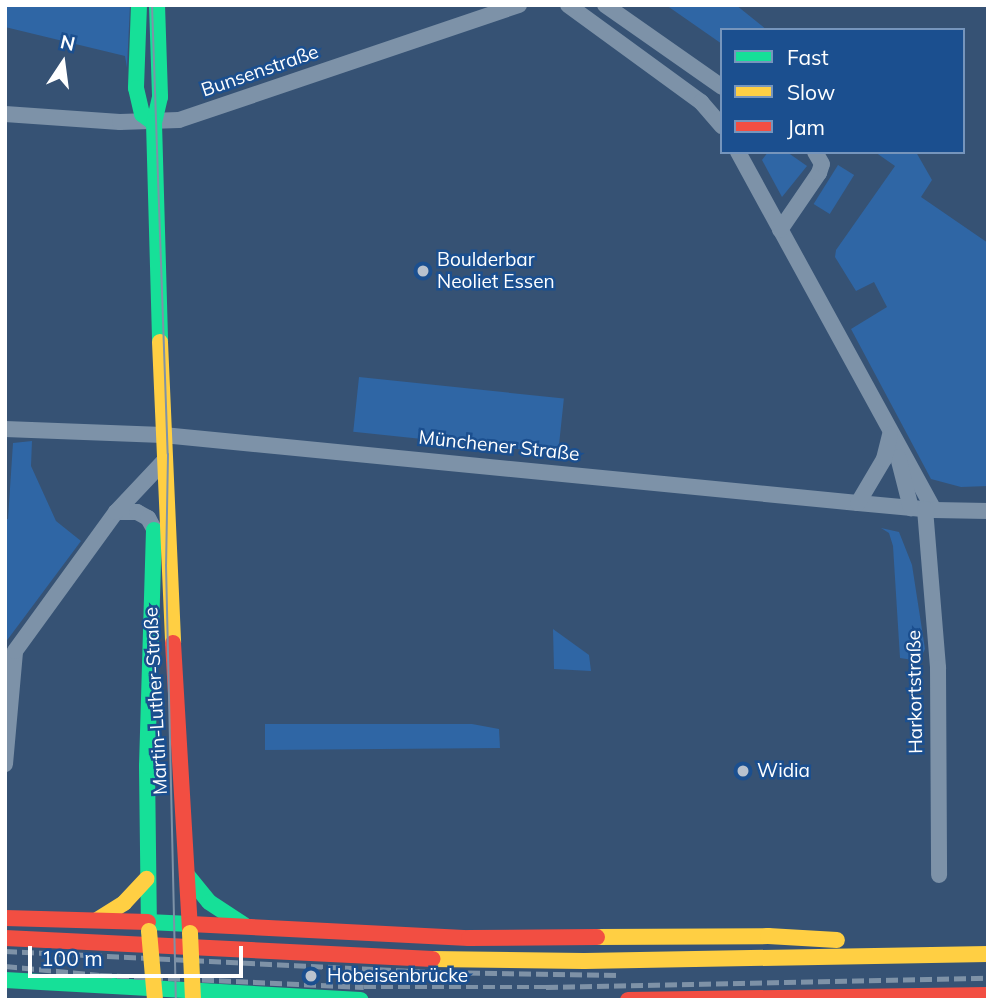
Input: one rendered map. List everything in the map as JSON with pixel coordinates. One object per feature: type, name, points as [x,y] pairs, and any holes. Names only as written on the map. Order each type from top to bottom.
[{"type":"main road","name":"Martin-Luther-Straße","points":[[139,5],[136,88],[142,114],[154,123]]},
{"type":"main road","name":"Martin-Luther-Straße","points":[[157,5],[160,97],[154,123],[164,468],[193,1000]]},
{"type":"main road","name":"Martin-Luther-Straße","points":[[155,1000],[146,879],[154,529],[164,468]]},
{"type":"main road","points":[[188,876],[209,902],[250,928]]},
{"type":"main road","points":[[97,920],[124,903],[146,879]]},
{"type":"main road","points":[[5,918],[469,938],[768,936],[895,942],[982,954]]},
{"type":"main road","points":[[5,938],[437,959],[584,961],[982,954]]},
{"type":"main road","points":[[5,980],[360,1000]]},
{"type":"main road","points":[[628,1000],[988,995]]},
{"type":"street","name":"Bunsenstraße","points":[[5,114],[154,123],[215,109],[519,5]]},
{"type":"street","points":[[605,5],[720,86]]},
{"type":"street","points":[[577,8],[702,102],[720,124]]},
{"type":"street","name":"Harkortstraße","points":[[739,154],[890,435],[923,509],[938,668],[939,874]]},
{"type":"street","points":[[780,229],[819,173],[822,164],[816,154]]},
{"type":"street","name":"Münchener Straße","points":[[5,429],[163,435],[923,509],[988,511]]},
{"type":"street","points":[[858,503],[884,459],[890,435]]},
{"type":"street","name":"Harkortstraße","points":[[890,435],[923,509]]},
{"type":"street","points":[[5,764],[15,651],[116,512],[164,468]]},
{"type":"street","points":[[116,512],[137,512],[148,518],[154,529]]},
{"type":"shaded area","points":[[5,5],[130,5],[127,68],[125,56],[5,27]]},
{"type":"shaded area","points":[[666,5],[736,5],[765,28],[720,28],[720,43]]},
{"type":"shaded area","points":[[766,154],[790,154],[807,166],[782,197],[762,160]]},
{"type":"shaded area","points":[[878,154],[917,154],[932,180],[921,197],[988,243],[988,486],[961,487],[931,479],[851,329],[887,307],[874,282],[856,291],[835,257],[836,250],[895,166]]},
{"type":"shaded area","points":[[838,165],[854,175],[830,214],[814,204]]},
{"type":"shaded area","points":[[359,377],[564,399],[558,453],[353,432]]},
{"type":"shaded area","points":[[32,441],[31,466],[56,521],[81,541],[5,643],[5,519],[8,519],[13,443]]},
{"type":"shaded area","points":[[881,528],[899,532],[912,565],[925,649],[919,661],[900,658],[893,546],[889,533]]},
{"type":"shaded area","points":[[553,629],[589,655],[591,671],[554,669]]},
{"type":"shaded area","points":[[265,724],[472,724],[499,729],[500,748],[265,750]]},
{"type":"tram line","points":[[152,5],[168,454],[166,565],[176,1000]]},
{"type":"railway","points":[[5,951],[434,972],[620,975]]},
{"type":"railway","points":[[5,966],[100,975],[364,987],[546,987],[988,978]]},
{"type":"traffic: fast","points":[[139,5],[136,88],[142,114],[154,123]]},
{"type":"traffic: fast","points":[[157,5],[160,97],[154,123],[160,342]]},
{"type":"traffic: fast","points":[[149,931],[147,766],[154,530]]},
{"type":"traffic: fast","points":[[188,876],[209,902],[244,925]]},
{"type":"traffic: fast","points":[[148,922],[190,924]]},
{"type":"traffic: fast","points":[[5,980],[360,1000]]},
{"type":"traffic: slow","points":[[160,342],[173,643]]},
{"type":"traffic: slow","points":[[97,920],[124,903],[146,879]]},
{"type":"traffic: slow","points":[[149,931],[155,1000]]},
{"type":"traffic: slow","points":[[190,933],[193,1000]]},
{"type":"traffic: slow","points":[[597,937],[768,936],[837,940]]},
{"type":"traffic: slow","points":[[432,959],[584,961],[988,954]]},
{"type":"traffic: jam","points":[[173,643],[190,933]]},
{"type":"traffic: jam","points":[[5,918],[148,922]]},
{"type":"traffic: jam","points":[[190,924],[469,938],[597,937]]},
{"type":"traffic: jam","points":[[5,938],[432,959]]},
{"type":"traffic: jam","points":[[628,1000],[988,995]]},
{"type":"place","name":"Boulderbar Neoliet Essen","points":[[423,271]]},
{"type":"place","name":"Widia","points":[[743,771]]},
{"type":"place","name":"Hobeisenbrücke","points":[[311,976]]}]
